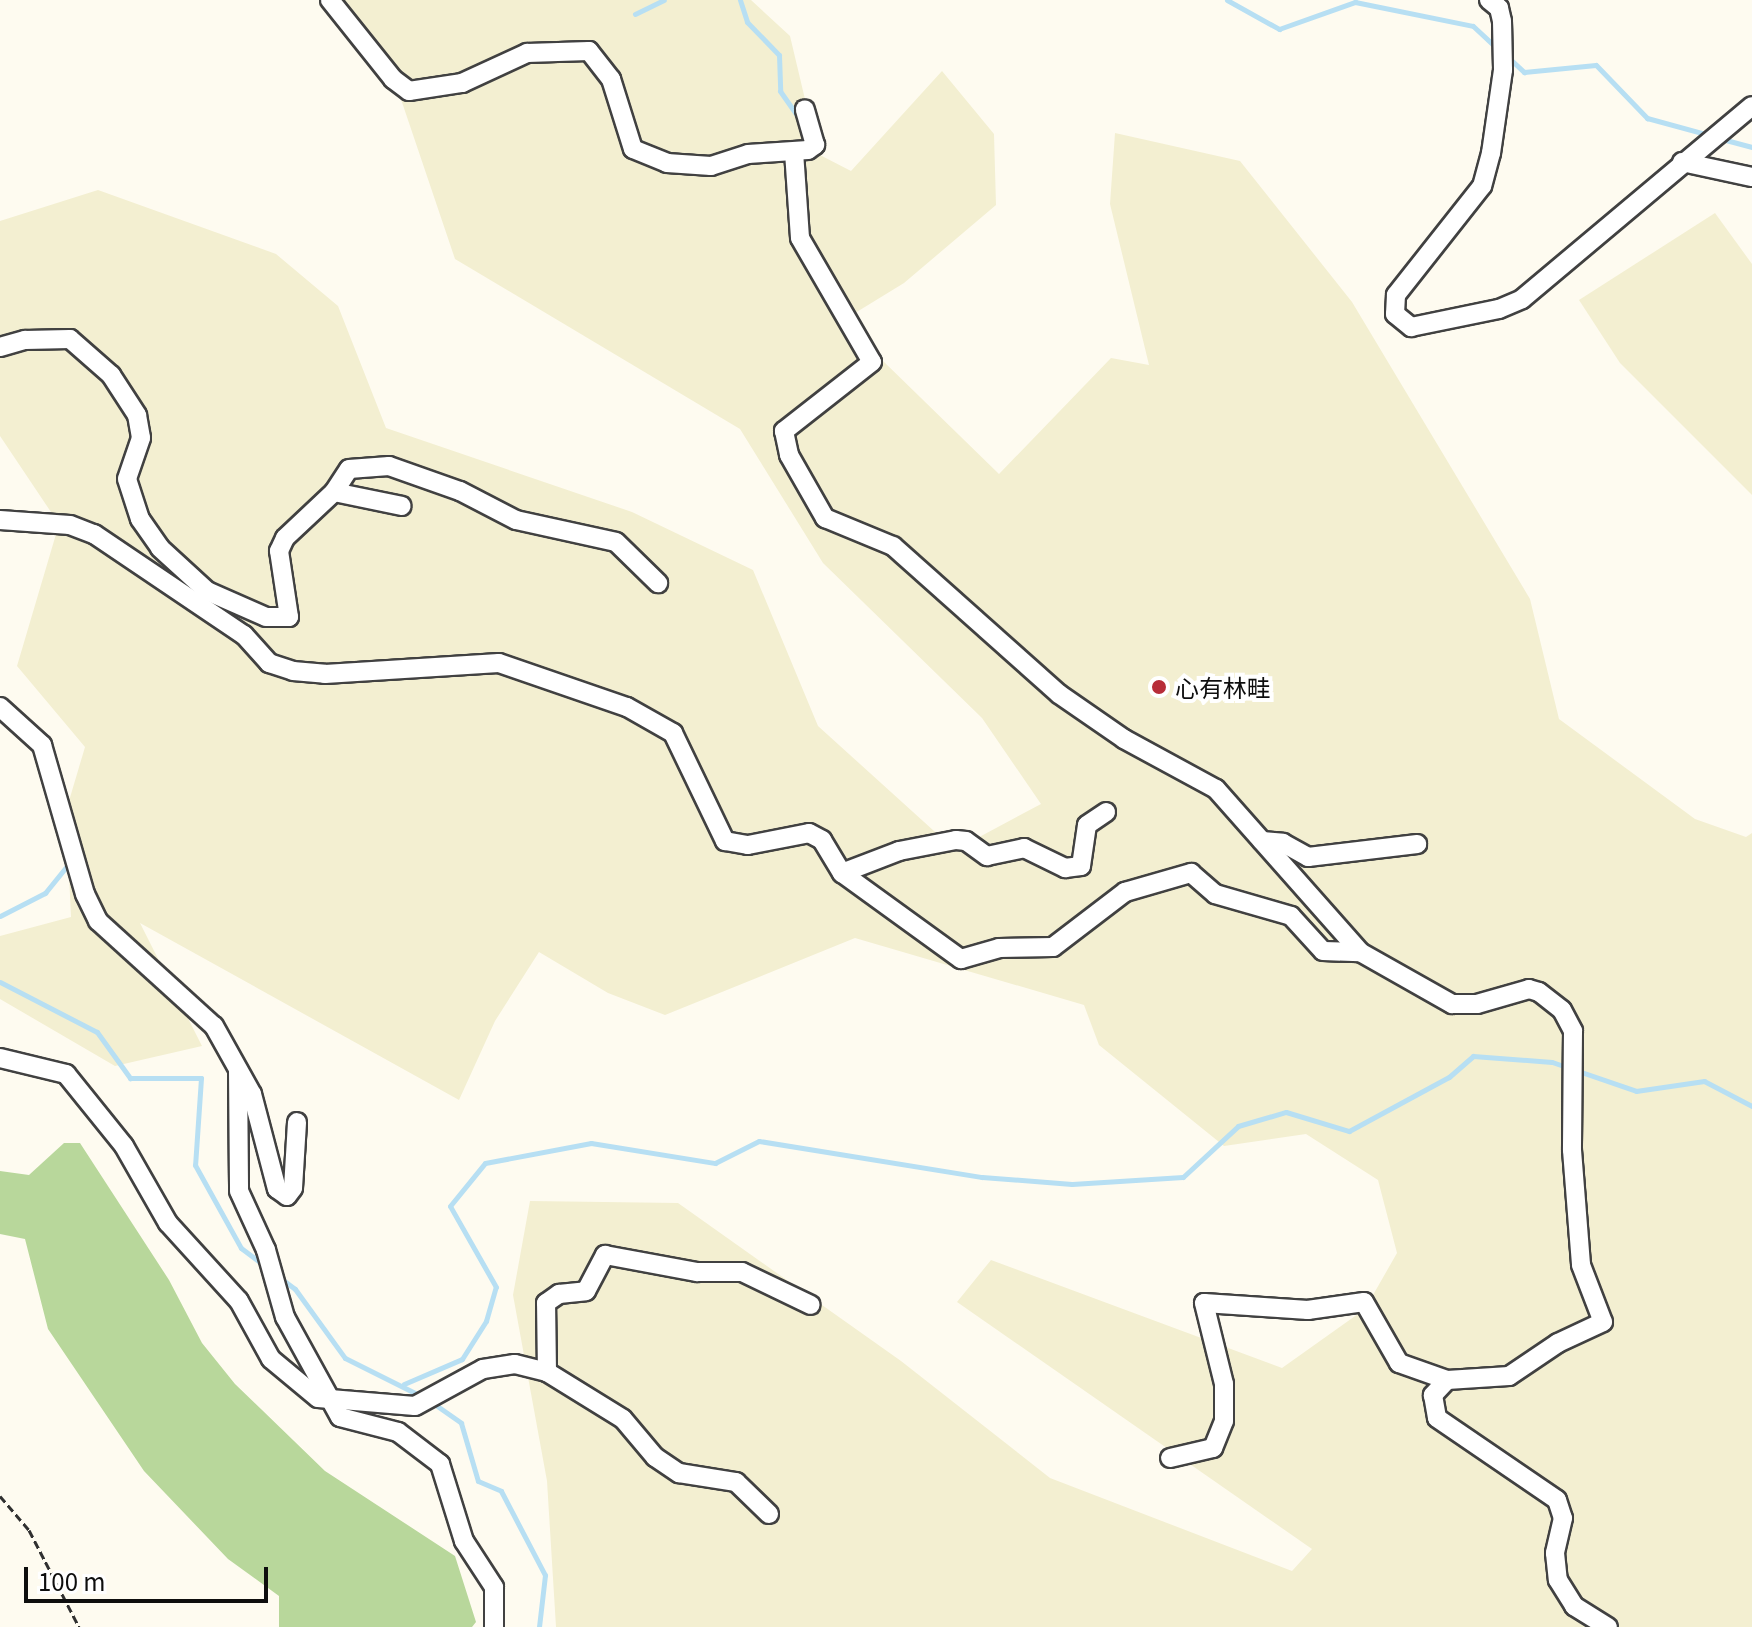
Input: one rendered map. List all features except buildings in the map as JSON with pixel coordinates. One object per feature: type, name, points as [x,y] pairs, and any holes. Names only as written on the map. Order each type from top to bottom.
[{"type":"street","points":[[330,0],[406,90],[462,83],[527,53],[578,49],[596,56],[611,79],[628,138],[641,154],[699,167],[748,154],[794,152],[815,145],[805,109]]},
{"type":"street","points":[[1489,0],[1499,8],[1503,70],[1500,107],[1482,186],[1396,295],[1395,314],[1411,327],[1499,309],[1522,299],[1689,156],[1741,121],[1752,106]]},
{"type":"street","points":[[794,152],[800,238],[872,362],[784,431],[789,455],[815,506],[833,524],[893,546],[1059,694],[1124,739],[1216,789],[1360,952],[1452,1004],[1539,992],[1567,1018],[1576,1063],[1573,1084],[1581,1265],[1603,1322],[1558,1343],[1509,1376],[1447,1380],[1399,1363],[1364,1302],[1308,1310],[1204,1303],[1224,1384],[1224,1421],[1213,1448],[1170,1458]]},
{"type":"street","points":[[1689,156],[1752,177]]},
{"type":"street","points":[[0,347],[25,340],[70,339],[111,375],[137,415],[141,438],[127,479],[140,519],[160,548],[207,591],[266,617],[289,617],[279,551],[285,538],[334,492],[349,469],[389,466],[460,491],[516,520],[616,542],[658,583]]},
{"type":"street","points":[[334,492],[402,506]]},
{"type":"street","points":[[0,520],[70,525],[94,534],[244,635],[269,663],[293,671],[325,674],[499,663],[627,707],[673,733],[725,841],[748,845],[809,833],[822,840],[842,873],[961,959],[999,948],[1053,947],[1125,892],[1191,873],[1215,894],[1291,916],[1323,951],[1360,952]]},
{"type":"street","points":[[0,707],[42,745],[85,894],[98,921],[203,1012],[252,1094],[277,1189],[287,1196],[293,1188],[297,1122]]},
{"type":"street","points":[[842,873],[899,851],[956,840],[987,856],[1024,848],[1065,868],[1081,866],[1087,825],[1106,812]]},
{"type":"street","points":[[1262,841],[1283,843],[1308,857],[1417,844]]},
{"type":"street","points":[[0,1058],[66,1074],[124,1146],[168,1223],[239,1301],[271,1359],[318,1398],[415,1406],[483,1369],[515,1364],[547,1372],[623,1419],[655,1457],[679,1473],[736,1482],[769,1514]]},
{"type":"street","points":[[238,1069],[239,1191],[266,1250],[285,1317],[340,1417],[398,1432],[440,1464],[464,1541],[494,1587],[494,1627]]},
{"type":"street","points":[[547,1372],[546,1303],[559,1294],[586,1291],[605,1255],[697,1272],[742,1272],[811,1305]]},
{"type":"street","points":[[1447,1380],[1433,1395],[1437,1418],[1557,1500],[1563,1518],[1555,1553],[1558,1580],[1574,1606],[1608,1627]]},
{"type":"path","points":[[0,1496],[29,1530],[79,1627]]},
{"type":"shaded area","points":[[322,0],[751,0],[790,36],[818,154],[851,171],[942,71],[994,134],[996,205],[904,283],[842,321],[999,474],[1111,358],[1149,365],[1110,204],[1115,133],[1240,161],[1352,302],[1530,599],[1559,719],[1695,819],[1746,837],[1752,833],[1752,1627],[556,1627],[547,1481],[513,1295],[530,1201],[678,1203],[901,1361],[1050,1478],[1292,1571],[1312,1549],[957,1302],[991,1260],[1282,1368],[1365,1309],[1397,1253],[1378,1180],[1306,1134],[1224,1146],[1099,1045],[1084,1005],[855,938],[665,1015],[608,993],[539,952],[495,1021],[459,1100],[140,923],[202,1046],[115,1066],[0,999],[0,936],[71,917],[66,811],[85,747],[17,666],[59,524],[0,436],[0,221],[98,190],[276,254],[338,306],[386,428],[632,512],[753,570],[818,726],[955,850],[1041,804],[982,718],[823,563],[740,429],[455,259],[385,52]]},
{"type":"shaded area","points":[[1715,213],[1752,264],[1752,495],[1620,363],[1579,300]]},
{"type":"green space","points":[[64,1143],[80,1143],[169,1280],[202,1343],[235,1384],[325,1471],[455,1556],[476,1622],[472,1627],[279,1627],[279,1596],[228,1559],[144,1471],[48,1329],[25,1239],[0,1234],[0,1171],[29,1175]]},
{"type":"waterway","points":[[635,14],[664,0]]},
{"type":"waterway","points":[[740,0],[747,22],[779,55],[780,91],[797,115]]},
{"type":"waterway","points":[[1227,0],[1279,29],[1355,2],[1473,26],[1498,49]]},
{"type":"waterway","points":[[1509,58],[1524,72],[1596,65],[1647,118],[1709,135]]},
{"type":"waterway","points":[[1722,139],[1752,147]]},
{"type":"waterway","points":[[0,916],[45,893],[68,865]]},
{"type":"waterway","points":[[0,982],[97,1032],[130,1078],[201,1078],[195,1165],[241,1248],[265,1266]]},
{"type":"waterway","points":[[404,1384],[462,1359],[486,1321],[496,1287],[450,1206],[485,1163],[591,1143],[715,1163],[759,1141],[982,1177],[1072,1184],[1183,1177],[1238,1126],[1286,1112],[1349,1131],[1449,1077],[1473,1056],[1552,1062],[1636,1091],[1704,1081],[1752,1106]]},
{"type":"waterway","points":[[279,1277],[295,1289],[345,1358],[421,1396]]},
{"type":"waterway","points":[[430,1401],[461,1423],[478,1481],[501,1491],[545,1575],[539,1627]]},
{"type":"place","name":"心有林畦","points":[[1159,687]]}]
